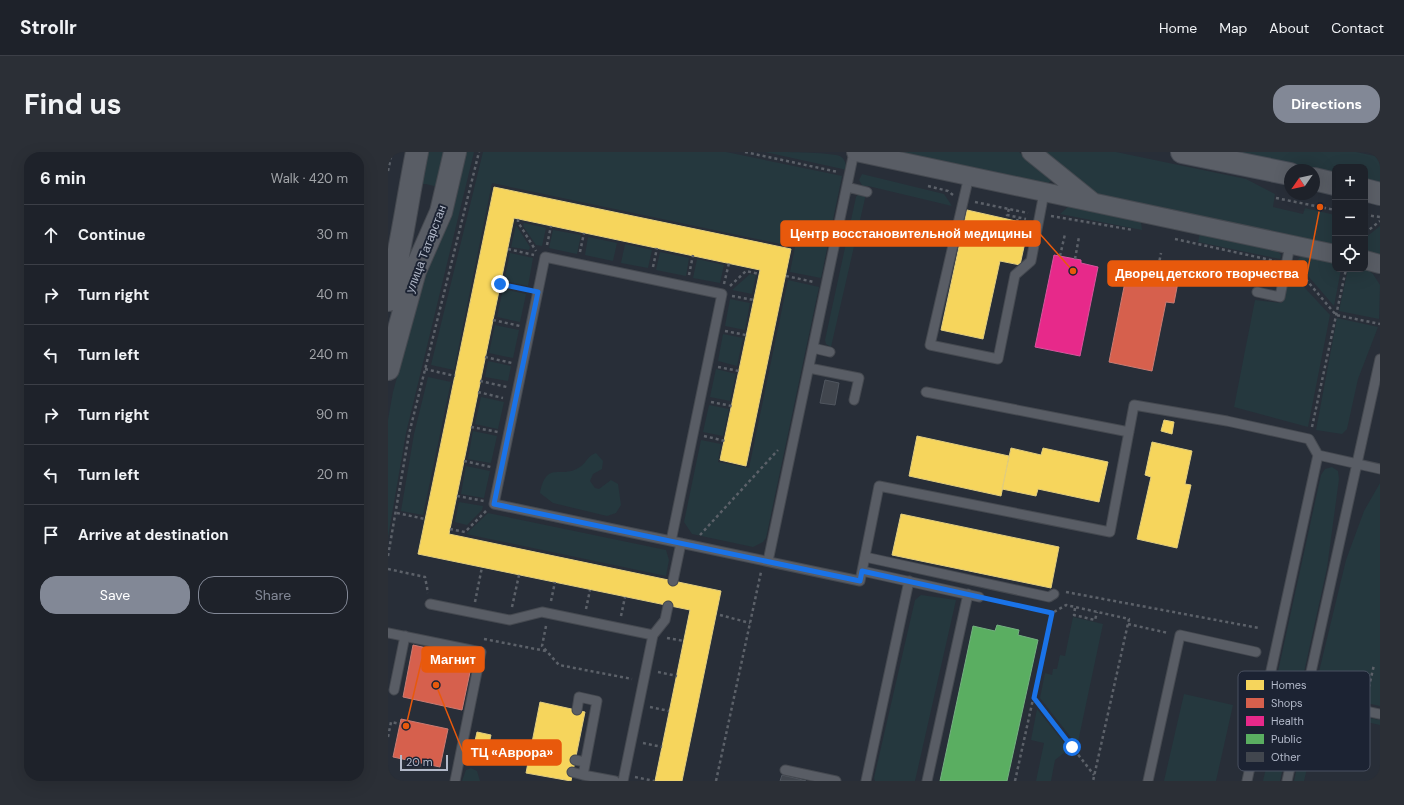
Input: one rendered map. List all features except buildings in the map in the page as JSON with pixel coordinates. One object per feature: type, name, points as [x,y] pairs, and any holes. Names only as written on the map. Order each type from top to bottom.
[{"type":"main road","points":[[1182,152],[1284,173]]},
{"type":"main road","points":[[1320,180],[1332,183]]},
{"type":"main road","points":[[1368,191],[1380,194]]},
{"type":"street","name":"улица Татарстан","points":[[388,300],[397,266],[407,200],[417,152]]},
{"type":"street","name":"улица Татарстан","points":[[388,369],[415,271],[441,212],[455,152]]},
{"type":"street","points":[[855,152],[1332,253]]},
{"type":"street","points":[[1031,152],[1096,204]]},
{"type":"street","points":[[407,200],[416,196],[429,196],[436,201],[441,212]]},
{"type":"street","points":[[1368,261],[1380,264]]},
{"type":"lane","points":[[766,560],[796,430],[855,152]]},
{"type":"lane","points":[[969,176],[930,345],[998,359],[1015,275],[1030,261],[1044,193]]},
{"type":"lane","points":[[847,187],[867,192]]},
{"type":"lane","points":[[1257,292],[1280,297],[1290,245]]},
{"type":"lane","points":[[671,540],[722,294],[545,257],[494,504],[671,540],[860,581],[879,486],[1110,532],[1134,404],[1227,421],[1309,439],[1318,455],[1271,671]]},
{"type":"lane","points":[[813,348],[830,352]]},
{"type":"lane","points":[[1311,671],[1357,464],[1377,384],[1380,359]]},
{"type":"lane","points":[[809,368],[859,378],[854,400]]},
{"type":"lane","points":[[926,392],[1129,432]]},
{"type":"lane","points":[[1318,455],[1380,469]]},
{"type":"lane","points":[[674,580],[681,543]]},
{"type":"lane","points":[[865,557],[1049,597],[1054,594]]},
{"type":"lane","points":[[862,571],[980,597]]},
{"type":"lane","points":[[866,781],[909,581]]},
{"type":"lane","points":[[927,781],[968,594]]},
{"type":"lane","points":[[430,604],[510,620],[542,612],[653,635]]},
{"type":"lane","points":[[623,778],[653,635],[665,620],[668,606]]},
{"type":"lane","points":[[388,633],[481,652],[455,781]]},
{"type":"lane","points":[[1148,781],[1180,635],[1256,652]]},
{"type":"lane","points":[[394,690],[405,636]]},
{"type":"lane","points":[[577,710],[580,697],[597,701],[582,774]]},
{"type":"lane","points":[[1370,712],[1380,714]]},
{"type":"lane","points":[[575,760],[585,762]]},
{"type":"lane","points":[[785,770],[836,781]]},
{"type":"lane","points":[[1247,781],[1249,771]]},
{"type":"lane","points":[[1287,781],[1289,771]]},
{"type":"lane","points":[[572,772],[615,781]]},
{"type":"path","points":[[388,171],[392,152]]},
{"type":"path","points":[[388,556],[409,434],[479,152]]},
{"type":"path","points":[[745,152],[846,174]]},
{"type":"path","points":[[1276,198],[1332,209]]},
{"type":"path","points":[[964,199],[1040,216],[1058,216],[1139,231]]},
{"type":"path","points":[[1009,209],[1007,215],[1028,220]]},
{"type":"path","points":[[1368,215],[1380,217]]},
{"type":"path","points":[[1017,222],[1018,217]]},
{"type":"path","points":[[508,249],[539,256],[518,222],[518,219]]},
{"type":"path","points":[[1368,231],[1380,221]]},
{"type":"path","points":[[545,257],[551,226]]},
{"type":"path","points":[[578,264],[584,233]]},
{"type":"path","points":[[1060,256],[1065,234]]},
{"type":"path","points":[[1074,258],[1079,237]]},
{"type":"path","points":[[1170,238],[1294,266],[1336,315],[1380,324]]},
{"type":"path","points":[[650,279],[657,248]]},
{"type":"path","points":[[1156,278],[1161,253]]},
{"type":"path","points":[[687,286],[693,255]]},
{"type":"path","points":[[722,294],[729,263]]},
{"type":"path","points":[[722,294],[746,271],[759,274]]},
{"type":"path","points":[[786,276],[826,284]]},
{"type":"path","points":[[500,284],[538,292]]},
{"type":"path","points":[[722,294],[754,300]]},
{"type":"path","points":[[493,320],[530,328]]},
{"type":"path","points":[[715,329],[746,335]]},
{"type":"path","points":[[485,357],[523,365]]},
{"type":"path","points":[[708,364],[739,371]]},
{"type":"path","points":[[425,369],[455,376]]},
{"type":"path","points":[[480,381],[518,389]]},
{"type":"path","points":[[478,392],[515,400]]},
{"type":"path","points":[[700,400],[732,406]]},
{"type":"path","points":[[471,427],[508,434]]},
{"type":"path","points":[[691,545],[796,430]]},
{"type":"path","points":[[693,434],[725,441]]},
{"type":"path","points":[[464,461],[501,469]]},
{"type":"path","points":[[457,496],[494,504]]},
{"type":"path","points":[[450,529],[464,532],[494,504]]},
{"type":"path","points":[[396,513],[425,519]]},
{"type":"path","points":[[716,781],[750,623],[766,560]]},
{"type":"path","points":[[473,612],[482,567]]},
{"type":"path","points":[[388,569],[425,577]]},
{"type":"path","points":[[510,620],[518,574]]},
{"type":"path","points":[[554,582],[542,646],[559,665],[643,682]]},
{"type":"path","points":[[584,620],[590,590]]},
{"type":"path","points":[[1054,594],[1062,591],[1259,628]]},
{"type":"path","points":[[619,628],[625,597]]},
{"type":"path","points":[[980,597],[1052,613],[1066,605],[1129,619],[1093,781]]},
{"type":"path","points":[[1075,608],[1074,616],[1095,620],[1097,612]]},
{"type":"path","points":[[1015,781],[1052,613]]},
{"type":"path","points":[[720,615],[750,623]]},
{"type":"path","points":[[1128,624],[1170,633]]},
{"type":"path","points":[[1370,682],[1374,664]]},
{"type":"path","points":[[646,670],[677,676]]},
{"type":"path","points":[[1034,698],[1094,775]]},
{"type":"path","points":[[639,705],[669,711]]},
{"type":"path","points":[[388,737],[391,722],[400,724]]},
{"type":"path","points":[[631,740],[662,747]]},
{"type":"path","points":[[474,742],[530,753]]},
{"type":"path","points":[[623,778],[654,781]]},
{"type":"shaded area","points":[[426,152],[446,152],[438,187],[419,184]]},
{"type":"shaded area","points":[[464,152],[474,152],[406,433],[388,537],[388,420],[393,392],[425,274]]},
{"type":"shaded area","points":[[483,152],[726,152],[842,176],[821,278],[790,272],[795,247],[492,183],[454,370],[431,365]]},
{"type":"shaded area","points":[[765,152],[804,152],[840,156],[846,164],[847,170]]},
{"type":"shaded area","points":[[892,152],[1019,152],[1052,180],[1046,185]]},
{"type":"shaded area","points":[[1044,152],[1116,152],[1246,179],[1275,194],[1273,207],[1303,214],[1305,208],[1332,214],[1332,246],[1098,197]]},
{"type":"shaded area","points":[[1236,152],[1356,152],[1380,157],[1380,183],[1368,180],[1368,164],[1332,164],[1332,172],[1320,170],[1320,164],[1293,164]]},
{"type":"shaded area","points":[[862,174],[944,194],[952,206],[868,186],[863,187],[859,180]]},
{"type":"shaded area","points":[[859,193],[866,194],[831,347],[826,344],[825,340],[856,197]]},
{"type":"shaded area","points":[[1069,206],[1141,222],[1142,230],[1060,214]]},
{"type":"shaded area","points":[[524,223],[546,228],[542,246],[536,245],[523,226]]},
{"type":"shaded area","points":[[516,225],[530,247],[529,250],[511,247]]},
{"type":"shaded area","points":[[1380,226],[1380,256],[1368,254],[1368,236]]},
{"type":"shaded area","points":[[553,230],[581,235],[577,254],[549,248]]},
{"type":"shaded area","points":[[1200,233],[1275,248],[1281,255],[1280,259],[1198,242]]},
{"type":"shaded area","points":[[588,237],[617,243],[613,261],[585,255]]},
{"type":"shaded area","points":[[625,244],[652,250],[648,268],[621,263]]},
{"type":"shaded area","points":[[660,252],[689,258],[686,276],[656,270]]},
{"type":"shaded area","points":[[510,253],[533,258],[528,286],[504,281]]},
{"type":"shaded area","points":[[1302,255],[1332,262],[1332,272],[1340,272],[1334,306],[1296,262]]},
{"type":"shaded area","points":[[697,259],[724,265],[720,283],[693,278]]},
{"type":"shaded area","points":[[1368,270],[1373,274],[1380,285],[1379,319],[1339,311],[1347,272],[1368,272]]},
{"type":"shaded area","points":[[1291,273],[1330,315],[1308,427],[1234,407],[1255,300],[1282,303]]},
{"type":"shaded area","points":[[750,274],[756,275],[752,294],[732,290]]},
{"type":"shaded area","points":[[788,280],[819,287],[766,538],[763,542],[753,547],[692,534],[684,522],[701,440],[721,444],[718,462],[749,468]]},
{"type":"shaded area","points":[[503,289],[526,294],[520,322],[497,317]]},
{"type":"shaded area","points":[[730,299],[750,303],[745,330],[725,326]]},
{"type":"shaded area","points":[[1337,318],[1378,327],[1358,379],[1347,429],[1342,434],[1316,430]]},
{"type":"shaded area","points":[[495,325],[519,330],[513,358],[489,353]]},
{"type":"shaded area","points":[[723,334],[743,338],[737,366],[718,361]]},
{"type":"shaded area","points":[[488,361],[511,366],[508,381],[485,377]]},
{"type":"shaded area","points":[[716,369],[736,374],[730,401],[710,397]]},
{"type":"shaded area","points":[[428,377],[451,382],[423,515],[401,511],[414,434]]},
{"type":"shaded area","points":[[481,397],[504,402],[498,429],[475,424]]},
{"type":"shaded area","points":[[709,405],[729,409],[723,436],[703,432]]},
{"type":"shaded area","points":[[473,431],[497,436],[491,463],[468,459]]},
{"type":"shaded area","points":[[596,453],[603,461],[602,469],[593,474],[590,481],[595,488],[599,489],[611,480],[618,484],[621,505],[616,513],[607,516],[553,503],[540,493],[543,483],[547,476],[551,473],[567,472],[580,467]]},
{"type":"shaded area","points":[[466,466],[490,471],[484,498],[461,494]]},
{"type":"shaded area","points":[[1332,467],[1338,471],[1339,479],[1327,568],[1304,671],[1278,671],[1321,475],[1325,469]]},
{"type":"shaded area","points":[[1380,483],[1380,706],[1370,704],[1370,671],[1319,671],[1346,560],[1364,511]]},
{"type":"shaded area","points":[[459,502],[483,506],[482,510],[467,525],[455,522]]},
{"type":"shaded area","points":[[488,513],[666,550],[669,560],[666,576],[466,534]]},
{"type":"shaded area","points":[[921,595],[956,600],[915,781],[875,781],[874,778],[915,600]]},
{"type":"shaded area","points":[[1073,617],[1103,624],[1078,742],[1076,744],[1040,698],[1045,673],[1052,675],[1053,669],[1057,669],[1060,655],[1065,656]]},
{"type":"shaded area","points":[[1184,694],[1233,705],[1216,781],[1164,781]]},
{"type":"shaded area","points":[[1037,709],[1069,749],[1055,760],[1051,781],[1036,781],[1044,743],[1031,740]]},
{"type":"shaded area","points":[[1370,718],[1380,720],[1380,725],[1370,723]]},
{"type":"shaded area","points":[[471,768],[477,771],[480,781],[462,781],[466,770]]},
{"type":"shaded area","points":[[1265,771],[1282,771],[1280,781],[1263,781]]},
{"type":"shaded area","points":[[1296,771],[1306,771],[1304,781],[1294,781]]},
{"type":"place","name":"Дворец детского творчества","points":[[1320,207]]},
{"type":"place","name":"Центр восстановительной медицины","points":[[1073,271]]},
{"type":"place","name":"ТЦ «Аврора»","points":[[436,685]]},
{"type":"place","name":"Магнит","points":[[406,726]]},
{"type":"route","points":[[500,284],[538,292],[494,504],[671,540],[860,581],[862,571],[1052,613],[1034,698],[1072,747]]}]
